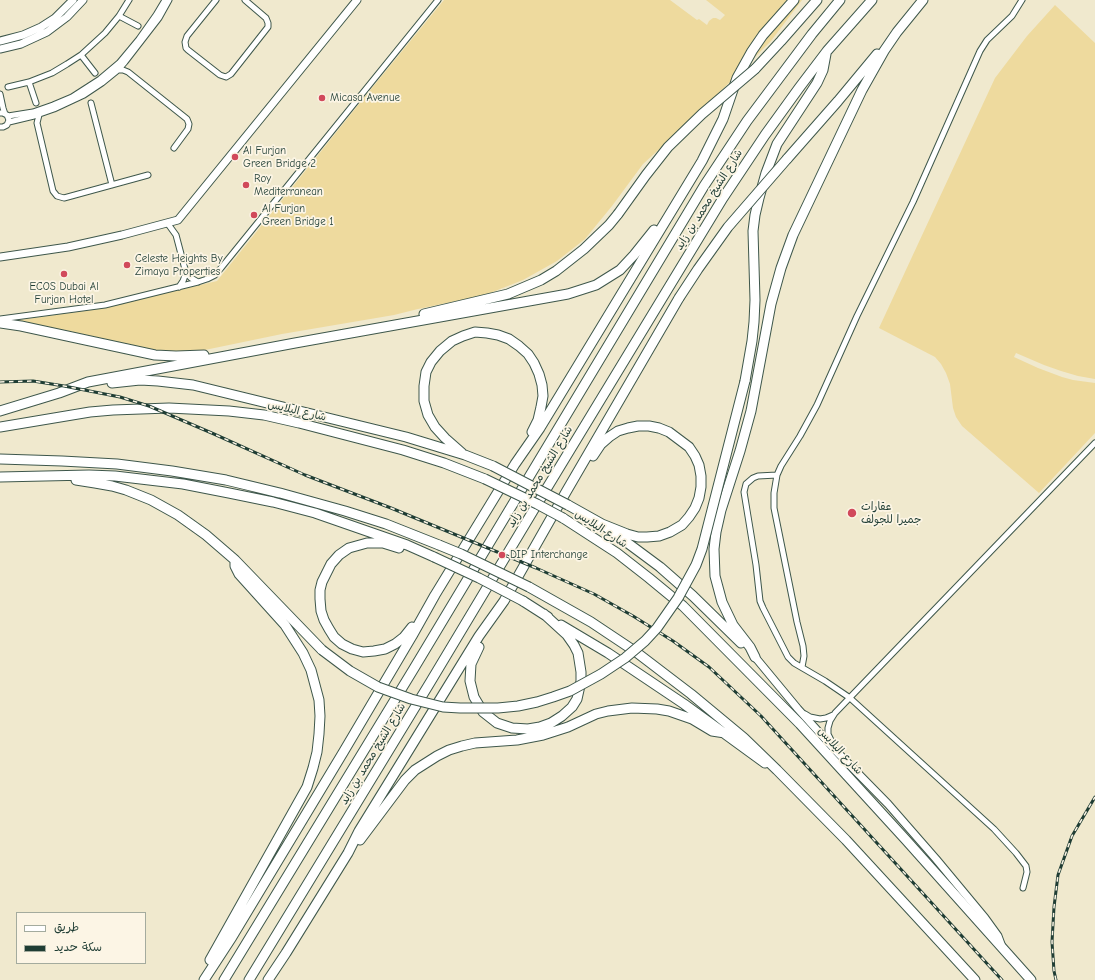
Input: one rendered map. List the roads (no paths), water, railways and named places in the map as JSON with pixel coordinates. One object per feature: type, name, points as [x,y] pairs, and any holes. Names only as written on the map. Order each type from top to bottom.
[{"type":"highway","points":[[204,980],[232,937],[340,757],[435,595],[515,464],[540,428],[679,200],[713,140],[723,119],[738,78],[752,51],[763,35],[794,0]]},
{"type":"highway","points":[[398,325],[418,316],[508,294],[541,280],[556,271],[584,250],[618,214],[668,147],[702,114],[755,69],[790,32],[817,0]]},
{"type":"highway","name":"شارع الشيخ محمد بن زايد","points":[[224,980],[704,186],[747,121],[812,34],[840,0]]},
{"type":"highway","name":"شارع الشيخ محمد بن زايد","points":[[249,980],[724,198],[765,136],[827,51],[872,0]]},
{"type":"highway","points":[[268,980],[348,853],[359,831],[390,779],[482,631],[504,601],[679,298],[701,264],[728,227],[923,0]]},
{"type":"highway","points":[[755,657],[750,647],[729,618],[719,594],[713,558],[717,524],[746,431],[756,388],[771,304],[786,251],[800,218],[862,90],[880,57],[897,32]]},
{"type":"highway","points":[[37,476],[83,481],[119,488],[151,500],[178,514],[206,535],[235,560],[322,650],[350,671],[378,687],[395,694],[416,701],[443,706],[460,708],[498,708],[518,706],[553,697],[601,674],[626,658],[646,641],[678,598],[696,565],[702,549],[745,381],[751,349],[755,300],[753,231],[759,198],[766,173],[777,144],[817,83],[823,70],[827,51]]},
{"type":"highway","points":[[0,411],[88,382],[568,294],[596,285],[620,270],[634,256],[679,200]]},
{"type":"highway","points":[[0,323],[21,326],[155,355],[206,355],[219,357]]},
{"type":"highway","points":[[464,455],[435,427],[428,415],[424,401],[426,372],[431,362],[440,351],[452,341],[475,332],[487,332],[509,339],[528,354],[539,374],[542,384],[543,396],[538,420],[515,464]]},
{"type":"highway","points":[[58,393],[122,382],[152,380],[176,382],[383,431],[464,455],[493,466],[602,524],[654,562],[675,580],[755,657]]},
{"type":"highway","name":"شارع اليلايس","points":[[0,427],[82,413],[113,410],[169,408],[229,411],[264,416],[299,423],[396,448],[438,461],[485,479],[563,518],[617,553],[683,606],[800,724],[906,840],[1030,980]]},
{"type":"highway","points":[[566,492],[580,476],[601,444],[609,437],[623,430],[638,426],[659,428],[669,432],[688,447],[699,465],[701,487],[695,508],[682,525],[670,532],[647,538],[627,534],[602,524]]},
{"type":"highway","points":[[0,460],[117,464],[226,480],[280,493],[386,524],[472,559],[529,587],[591,622],[656,667],[710,709],[760,752],[846,840],[975,980]]},
{"type":"highway","points":[[0,477],[89,475],[116,476],[183,484],[273,502],[315,513],[407,544],[479,578],[523,601],[608,653],[684,704],[760,760],[777,770]]},
{"type":"highway","points":[[423,551],[411,552],[383,543],[374,542],[349,548],[339,555],[326,572],[320,590],[321,611],[324,620],[334,637],[342,644],[363,652],[374,652],[395,644],[404,637],[435,595]]},
{"type":"highway","points":[[199,980],[306,787],[317,752],[319,734],[319,700],[311,670],[303,653],[285,626],[239,574],[235,566],[235,560]]},
{"type":"highway","points":[[496,612],[490,628],[478,648],[471,664],[471,689],[478,705],[490,718],[504,726],[520,729],[540,727],[551,723],[562,716],[572,707],[580,690],[581,681],[578,653],[567,635],[544,614]]},
{"type":"highway","points":[[348,853],[405,780],[415,770],[449,750],[475,743],[543,736],[596,714],[632,708],[669,711],[692,719],[714,732],[725,733]]},
{"type":"street","points":[[0,41],[23,35],[42,27],[73,0]]},
{"type":"street","points":[[0,50],[22,44],[47,32],[67,17],[83,0]]},
{"type":"street","points":[[8,87],[29,82],[52,73],[81,55],[105,33],[119,16],[129,0]]},
{"type":"street","points":[[4,114],[34,112],[53,106],[100,79],[119,63],[156,16],[165,0]]},
{"type":"street","points":[[0,127],[5,127],[9,122],[39,115],[54,109],[84,95],[102,83],[125,62],[159,18],[169,0]]},
{"type":"street","points":[[216,0],[187,36],[185,42],[188,50],[220,75],[226,76],[232,74],[268,27],[266,18],[245,0]]},
{"type":"street","points":[[0,257],[68,247],[168,224],[178,220],[358,0]]},
{"type":"street","points":[[0,319],[101,306],[198,282],[211,277],[221,268],[438,0]]},
{"type":"street","points":[[802,667],[804,656],[803,646],[774,508],[774,492],[777,475],[809,421],[825,389],[847,335],[913,202],[980,51],[987,40],[1012,16],[1022,0]]},
{"type":"street","points":[[119,16],[138,26]]},
{"type":"street","points":[[81,55],[95,73]]},
{"type":"street","points":[[125,62],[128,72]]},
{"type":"street","points":[[118,70],[128,72],[188,121],[188,129],[174,148]]},
{"type":"street","points":[[29,82],[36,102]]},
{"type":"street","points":[[0,94],[4,114],[9,122]]},
{"type":"street","points":[[91,102],[112,185]]},
{"type":"street","points":[[39,115],[37,123],[55,195],[64,198],[148,176]]},
{"type":"street","points":[[31,117],[37,123]]},
{"type":"street","points":[[176,235],[178,220]]},
{"type":"street","points":[[168,224],[176,235],[186,273],[198,282]]},
{"type":"street","points":[[179,287],[186,273]]},
{"type":"street","points":[[836,751],[828,731],[830,721],[835,713],[1095,443]]},
{"type":"street","points":[[777,475],[758,476],[753,478],[746,484],[744,492],[761,605],[790,659],[850,698],[994,829],[1006,841],[1026,866],[1026,875],[1023,888]]},
{"type":"street","points":[[755,657],[798,710],[888,804],[962,888],[998,936],[1001,944],[1000,946]]},
{"type":"street","points":[[798,710],[816,719],[826,718],[835,713]]},
{"type":"railway","points":[[0,382],[33,381],[120,397],[149,406],[305,475],[391,508],[536,568],[594,594],[633,616],[673,641],[709,667],[761,716],[1002,980]]},
{"type":"railway","points":[[1056,980],[1052,942],[1058,875],[1072,836],[1095,797]]},
{"type":"place","name":"Micasa Avenue","points":[[322,98]]},
{"type":"place","name":"Al Furjan Green Bridge 2","points":[[235,157]]},
{"type":"place","name":"Roy Mediterranean","points":[[246,185]]},
{"type":"place","name":"Al Furjan Green Bridge 1","points":[[254,215]]},
{"type":"place","name":"Celeste Heights By Zimaya Properties","points":[[127,265]]},
{"type":"place","name":"ECOS Dubai Al Furjan Hotel","points":[[64,274]]},
{"type":"place","name":"عقارات جميرا للجولف","points":[[852,513]]},
{"type":"place","name":"DIP Interchange","points":[[502,555]]}]
